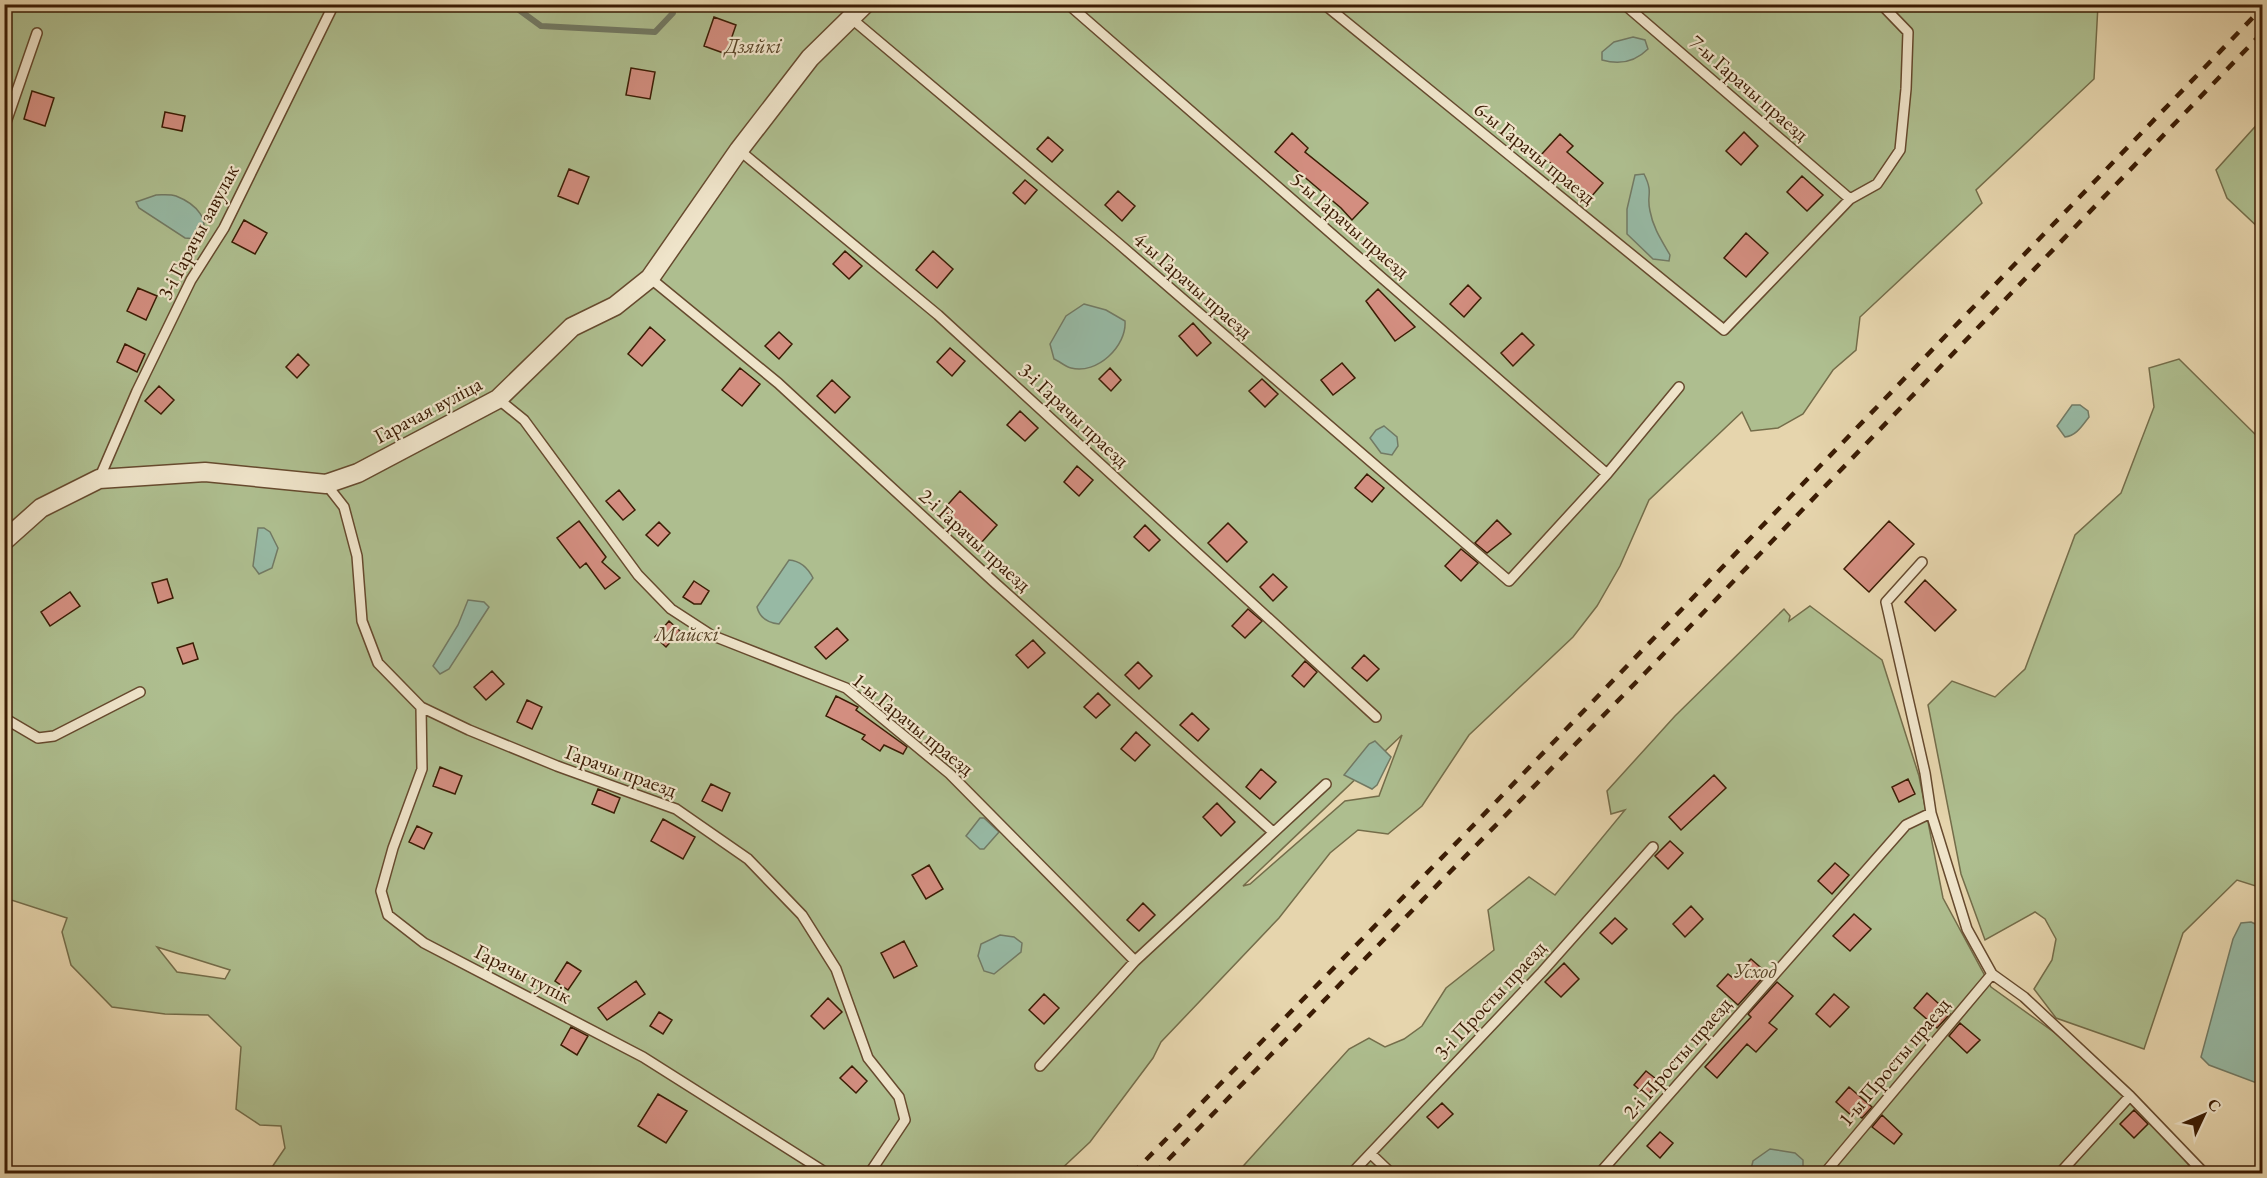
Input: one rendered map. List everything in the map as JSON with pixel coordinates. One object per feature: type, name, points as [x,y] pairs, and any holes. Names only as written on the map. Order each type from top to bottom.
[{"type":"street","name":"Гарачая вуліца","points":[[4,541],[41,508],[99,480],[205,472],[326,484],[358,473],[498,399],[572,327],[615,306],[650,278],[739,150],[810,58],[865,4]]},
{"type":"lane","name":"3-і Гарачы завулак","points":[[99,480],[137,391],[191,280],[224,228],[334,4]]},
{"type":"lane","name":"5-ы Гарачы праезд","points":[[1068,4],[1607,474]]},
{"type":"lane","name":"6-ы Гарачы праезд","points":[[1323,4],[1724,330],[1850,199]]},
{"type":"lane","name":"7-ы Гарачы праезд","points":[[1624,4],[1850,199]]},
{"type":"lane","points":[[1850,199],[1877,184],[1900,150],[1906,89],[1908,32],[1881,4]]},
{"type":"lane","name":"4-ы Гарачы праезд","points":[[852,19],[1126,251],[1509,581],[1607,474]]},
{"type":"lane","points":[[4,128],[38,33]]},
{"type":"lane","name":"3-і Гарачы праезд","points":[[739,150],[938,315],[1376,717]]},
{"type":"lane","name":"2-і Гарачы праезд","points":[[650,278],[778,383],[994,582],[1273,832]]},
{"type":"lane","points":[[1607,474],[1679,387]]},
{"type":"lane","name":"1-ы Гарачы праезд","points":[[498,399],[524,420],[638,575],[671,609],[711,635],[846,688],[950,774],[1136,961]]},
{"type":"lane","name":"Гарачы праезд","points":[[326,484],[344,507],[357,556],[362,621],[378,663],[421,707],[469,730],[557,766],[676,809],[748,859],[802,915],[836,969],[868,1058],[899,1097],[905,1120],[869,1173]]},
{"type":"lane","points":[[1922,562],[1886,602],[1925,773],[1931,813],[1967,929],[1992,974],[2024,997],[2130,1096],[2205,1173]]},
{"type":"lane","points":[[4,718],[38,738],[54,736],[140,692]]},
{"type":"lane","name":"Гарачы тупік","points":[[421,707],[422,769],[393,848],[381,891],[388,915],[423,943],[643,1057],[828,1173]]},
{"type":"lane","points":[[1040,1066],[1136,961],[1326,784]]},
{"type":"lane","name":"2-і Просты праезд","points":[[1599,1173],[1905,825],[1931,813]]},
{"type":"lane","name":"3-і Просты праезд","points":[[1351,1173],[1371,1155],[1542,972],[1653,847]]},
{"type":"lane","name":"1-ы Просты праезд","points":[[1824,1173],[1992,974]]},
{"type":"lane","points":[[2060,1173],[2130,1096]]},
{"type":"lane","points":[[1371,1155],[1392,1173]]},
{"type":"green space","name":"Майскі","points":[[5,5],[2098,5],[2094,79],[1976,190],[1982,203],[1860,317],[1856,350],[1833,370],[1803,414],[1778,428],[1751,431],[1742,412],[1649,500],[1620,566],[1597,606],[1573,637],[1469,735],[1422,806],[1388,834],[1358,830],[1330,853],[1279,918],[1161,1042],[1153,1058],[1090,1142],[1057,1173],[268,1173],[285,1148],[281,1126],[260,1125],[236,1109],[241,1047],[208,1015],[165,1014],[112,1007],[71,965],[62,932],[67,918],[5,898]],"holes":[[[1402,735],[1379,796],[1345,801],[1250,884],[1243,886]],[[157,947],[230,970],[225,979],[177,972]]]},
{"type":"green space","points":[[2262,119],[2262,231],[2227,198],[2216,170]]},
{"type":"green space","points":[[2179,359],[2262,441],[2262,888],[2237,880],[2183,933],[2144,1049],[2056,1018],[2034,989],[2052,960],[2056,939],[2045,919],[2035,912],[1985,940],[1961,874],[1928,705],[1952,681],[1995,697],[2025,669],[2075,535],[2121,493],[2154,407],[2149,368]]},
{"type":"green space","name":"Усход","points":[[1810,606],[1882,660],[1919,776],[1943,898],[1991,987],[2101,1066],[2196,1173],[1236,1174],[1349,1049],[1369,1038],[1385,1047],[1404,1039],[1422,1026],[1446,988],[1494,950],[1488,910],[1529,877],[1555,895],[1625,810],[1611,814],[1607,791],[1675,716],[1784,609],[1790,616],[1789,621]]},
{"type":"shaded area","points":[[1633,37],[1645,40],[1648,49],[1638,57],[1627,61],[1602,60],[1602,52],[1614,42]]},
{"type":"shaded area","points":[[1644,174],[1649,186],[1651,217],[1670,255],[1669,261],[1653,259],[1627,234],[1627,209],[1635,175]]},
{"type":"shaded area","points":[[156,195],[176,196],[189,203],[200,213],[204,226],[197,239],[185,238],[139,208],[136,202]]},
{"type":"shaded area","points":[[1084,304],[1106,310],[1125,321],[1124,330],[1116,349],[1100,363],[1081,369],[1071,368],[1054,359],[1050,344],[1066,316]]},
{"type":"shaded area","points":[[2072,405],[2080,405],[2088,411],[2089,417],[2076,433],[2065,437],[2057,426]]},
{"type":"shaded area","points":[[1384,426],[1397,437],[1398,446],[1392,455],[1381,453],[1370,438],[1376,430]]},
{"type":"shaded area","points":[[258,528],[264,528],[270,532],[278,548],[272,568],[259,574],[253,566]]},
{"type":"shaded area","points":[[789,560],[803,566],[813,578],[779,624],[771,623],[762,617],[757,607]]},
{"type":"shaded area","points":[[468,600],[484,602],[489,607],[449,669],[440,674],[433,666],[458,625]]},
{"type":"shaded area","points":[[1375,741],[1391,757],[1377,785],[1372,789],[1344,775],[1369,744]]},
{"type":"shaded area","points":[[980,818],[984,818],[999,832],[984,849],[980,849],[966,836]]},
{"type":"shaded area","points":[[2251,922],[2262,927],[2262,1085],[2209,1065],[2201,1057],[2233,939],[2241,923]]},
{"type":"shaded area","points":[[1000,935],[1014,937],[1022,943],[1021,952],[994,974],[984,971],[978,956],[981,944]]},
{"type":"shaded area","points":[[1770,1149],[1795,1153],[1803,1160],[1803,1173],[1750,1173],[1753,1161]]},
{"type":"building","points":[[714,17],[736,25],[726,54],[704,46]]},
{"type":"building","points":[[631,68],[655,72],[650,99],[626,95]]},
{"type":"building","points":[[32,91],[54,98],[45,126],[24,119]]},
{"type":"building","points":[[165,112],[185,116],[182,131],[162,127]]},
{"type":"building","points":[[1744,132],[1758,146],[1741,165],[1726,151]]},
{"type":"building","points":[[1292,133],[1308,148],[1305,152],[1368,203],[1352,220],[1275,152]]},
{"type":"building","points":[[1560,134],[1573,146],[1567,152],[1603,183],[1591,197],[1541,155]]},
{"type":"building","points":[[1048,137],[1063,150],[1052,162],[1037,149]]},
{"type":"building","points":[[569,169],[589,177],[578,204],[558,196]]},
{"type":"building","points":[[1802,176],[1823,195],[1807,211],[1787,192]]},
{"type":"building","points":[[1025,180],[1037,190],[1025,204],[1013,193]]},
{"type":"building","points":[[1118,191],[1135,206],[1122,221],[1105,205]]},
{"type":"building","points":[[244,220],[267,233],[255,254],[232,242]]},
{"type":"building","points":[[1746,233],[1768,253],[1746,277],[1724,258]]},
{"type":"building","points":[[845,251],[862,266],[849,279],[833,264]]},
{"type":"building","points":[[933,251],[953,269],[937,288],[916,270]]},
{"type":"building","points":[[1468,285],[1481,298],[1464,317],[1450,304]]},
{"type":"building","points":[[138,288],[157,296],[146,320],[127,311]]},
{"type":"building","points":[[1378,289],[1415,327],[1395,341],[1366,301]]},
{"type":"building","points":[[1193,323],[1211,343],[1197,356],[1179,336]]},
{"type":"building","points":[[650,327],[665,340],[642,366],[628,354]]},
{"type":"building","points":[[779,332],[792,344],[779,359],[765,346]]},
{"type":"building","points":[[1522,333],[1534,345],[1513,366],[1501,353]]},
{"type":"building","points":[[125,344],[145,354],[137,372],[117,362]]},
{"type":"building","points":[[950,348],[965,361],[952,376],[937,362]]},
{"type":"building","points":[[298,354],[309,365],[297,378],[286,367]]},
{"type":"building","points":[[1342,363],[1355,378],[1333,395],[1321,380]]},
{"type":"building","points":[[740,368],[760,384],[742,406],[722,390]]},
{"type":"building","points":[[1110,368],[1121,380],[1111,391],[1099,379]]},
{"type":"building","points":[[1262,379],[1278,394],[1265,407],[1249,391]]},
{"type":"building","points":[[832,380],[850,397],[835,413],[817,396]]},
{"type":"building","points":[[159,386],[174,400],[161,414],[145,401]]},
{"type":"building","points":[[1020,411],[1038,428],[1025,441],[1007,425]]},
{"type":"building","points":[[1077,466],[1093,480],[1079,496],[1064,482]]},
{"type":"building","points":[[1367,474],[1384,488],[1372,502],[1355,488]]},
{"type":"building","points":[[619,490],[635,510],[623,520],[606,501]]},
{"type":"building","points":[[960,491],[997,525],[981,543],[943,510]]},
{"type":"building","points":[[1497,520],[1511,534],[1487,553],[1475,543]]},
{"type":"building","points":[[579,521],[606,557],[602,562],[620,578],[605,589],[586,563],[580,568],[557,538]]},
{"type":"building","points":[[1889,521],[1914,544],[1869,592],[1844,569]]},
{"type":"building","points":[[659,522],[670,533],[658,546],[646,535]]},
{"type":"building","points":[[1228,523],[1247,542],[1227,562],[1208,543]]},
{"type":"building","points":[[1145,525],[1160,540],[1149,551],[1134,537]]},
{"type":"building","points":[[1461,549],[1478,563],[1461,581],[1445,566]]},
{"type":"building","points":[[1273,574],[1287,587],[1273,601],[1260,587]]},
{"type":"building","points":[[167,579],[173,598],[158,603],[152,583]]},
{"type":"building","points":[[1925,580],[1956,610],[1935,631],[1905,602]]},
{"type":"building","points":[[694,581],[709,591],[701,604],[694,604],[683,597]]},
{"type":"building","points":[[70,592],[80,606],[50,626],[41,612]]},
{"type":"building","points":[[1248,609],[1262,621],[1245,638],[1232,626]]},
{"type":"building","points":[[669,621],[680,631],[666,647],[655,637]]},
{"type":"building","points":[[837,628],[848,640],[826,659],[815,647]]},
{"type":"building","points":[[1033,640],[1045,653],[1028,668],[1016,655]]},
{"type":"building","points":[[193,643],[198,659],[183,664],[177,648]]},
{"type":"building","points":[[1364,655],[1379,669],[1367,681],[1352,668]]},
{"type":"building","points":[[1305,661],[1317,672],[1304,687],[1292,676]]},
{"type":"building","points":[[1138,662],[1152,676],[1139,689],[1125,675]]},
{"type":"building","points":[[492,671],[504,684],[486,700],[474,687]]},
{"type":"building","points":[[1098,693],[1110,705],[1096,718],[1084,707]]},
{"type":"building","points":[[836,696],[858,707],[856,710],[907,747],[903,754],[884,745],[880,751],[862,739],[865,735],[826,716]]},
{"type":"building","points":[[527,700],[542,707],[532,729],[517,722]]},
{"type":"building","points":[[1192,713],[1209,729],[1198,741],[1180,725]]},
{"type":"building","points":[[1136,732],[1150,745],[1135,761],[1121,749]]},
{"type":"building","points":[[440,767],[462,776],[455,794],[433,786]]},
{"type":"building","points":[[1261,769],[1276,782],[1260,799],[1246,787]]},
{"type":"building","points":[[1714,775],[1726,788],[1681,830],[1669,817]]},
{"type":"building","points":[[1908,779],[1915,794],[1899,802],[1892,787]]},
{"type":"building","points":[[711,784],[730,793],[722,811],[702,801]]},
{"type":"building","points":[[598,789],[620,798],[614,813],[592,804]]},
{"type":"building","points":[[1217,803],[1235,822],[1221,836],[1203,817]]},
{"type":"building","points":[[663,819],[695,837],[683,859],[651,841]]},
{"type":"building","points":[[417,826],[432,833],[424,849],[409,842]]},
{"type":"building","points":[[1670,841],[1683,853],[1668,869],[1655,856]]},
{"type":"building","points":[[1835,863],[1849,875],[1832,894],[1818,881]]},
{"type":"building","points":[[929,865],[943,889],[926,899],[912,875]]},
{"type":"building","points":[[1143,903],[1155,915],[1139,931],[1127,920]]},
{"type":"building","points":[[1691,906],[1703,919],[1685,937],[1673,924]]},
{"type":"building","points":[[1854,914],[1871,929],[1850,951],[1833,936]]},
{"type":"building","points":[[1615,918],[1627,929],[1612,944],[1600,933]]},
{"type":"building","points":[[904,941],[917,966],[894,978],[881,953]]},
{"type":"building","points":[[1751,959],[1767,973],[1738,1005],[1717,986],[1728,974],[1733,978]]},
{"type":"building","points":[[567,962],[581,971],[568,990],[555,981]]},
{"type":"building","points":[[1564,963],[1579,979],[1561,997],[1545,982]]},
{"type":"building","points":[[636,981],[645,994],[607,1020],[598,1008]]},
{"type":"building","points":[[1777,982],[1793,996],[1769,1023],[1777,1029],[1756,1052],[1747,1044],[1717,1078],[1705,1067],[1751,1017],[1748,1014]]},
{"type":"building","points":[[1927,993],[1950,1014],[1937,1028],[1914,1008]]},
{"type":"building","points":[[1044,994],[1059,1008],[1044,1024],[1029,1010]]},
{"type":"building","points":[[1834,994],[1849,1007],[1830,1027],[1816,1014]]},
{"type":"building","points":[[828,998],[842,1012],[824,1029],[811,1016]]},
{"type":"building","points":[[659,1012],[672,1020],[663,1034],[650,1026]]},
{"type":"building","points":[[1960,1023],[1980,1040],[1967,1053],[1949,1036]]},
{"type":"building","points":[[571,1027],[588,1036],[577,1055],[561,1045]]},
{"type":"building","points":[[852,1066],[867,1081],[856,1093],[840,1078]]},
{"type":"building","points":[[1646,1071],[1660,1082],[1647,1096],[1634,1085]]},
{"type":"building","points":[[1849,1087],[1872,1107],[1862,1118],[1855,1113],[1852,1116],[1836,1102]]},
{"type":"building","points":[[658,1094],[687,1111],[666,1143],[638,1126]]},
{"type":"building","points":[[1442,1103],[1453,1114],[1438,1128],[1427,1117]]},
{"type":"building","points":[[2134,1110],[2148,1124],[2134,1138],[2120,1124]]},
{"type":"building","points":[[1882,1115],[1902,1134],[1894,1144],[1872,1127]]},
{"type":"building","points":[[1660,1132],[1673,1143],[1660,1158],[1647,1146]]},
{"type":"waterway","points":[[511,4],[541,26],[655,32],[673,13],[670,4]]},
{"type":"railway","points":[[1132,1174],[1463,836],[2262,8]]},
{"type":"railway","points":[[1154,1174],[1647,671],[2262,33]]},
{"type":"park label","name":"Дзяйкі","points":[[753,46]]}]
